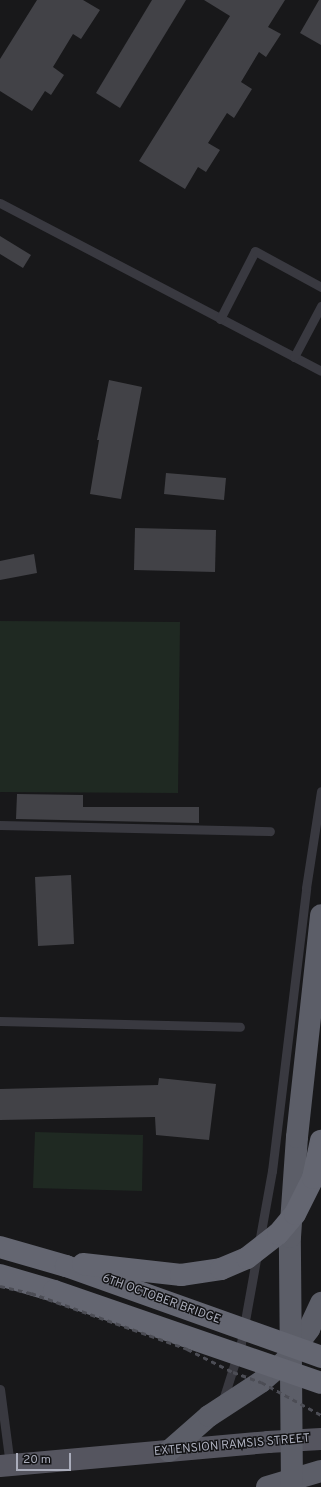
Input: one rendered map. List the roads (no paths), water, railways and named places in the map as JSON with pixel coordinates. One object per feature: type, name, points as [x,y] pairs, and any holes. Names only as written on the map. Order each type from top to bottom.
[{"type":"highway","points":[[292,1487],[290,1236],[297,1137],[321,915]]},
{"type":"highway","points":[[66,1266],[109,1266],[181,1275],[221,1269],[247,1258],[274,1238],[295,1214],[313,1178],[321,1141]]},
{"type":"highway","name":"6TH OCTOBER BRIDGE","points":[[0,1248],[66,1266],[321,1357]]},
{"type":"highway","points":[[0,1275],[54,1291],[321,1383]]},
{"type":"highway","points":[[168,1451],[219,1409],[261,1382],[285,1360],[309,1329],[321,1303]]},
{"type":"highway","points":[[267,1487],[321,1471]]},
{"type":"main road","name":"EXTENSION RAMSIS STREET","points":[[5,1466],[321,1439]]},
{"type":"lane","points":[[0,203],[321,371]]},
{"type":"lane","points":[[220,319],[255,251],[321,287]]},
{"type":"lane","points":[[294,357],[321,306]]},
{"type":"lane","points":[[219,1409],[241,1343],[270,1184],[306,888],[321,791]]},
{"type":"lane","points":[[0,826],[270,831]]},
{"type":"lane","points":[[0,1021],[240,1027]]},
{"type":"lane","points":[[0,1389],[5,1466]]},
{"type":"railway","points":[[0,1286],[31,1293],[187,1349],[233,1372],[261,1382],[321,1415]]}]
